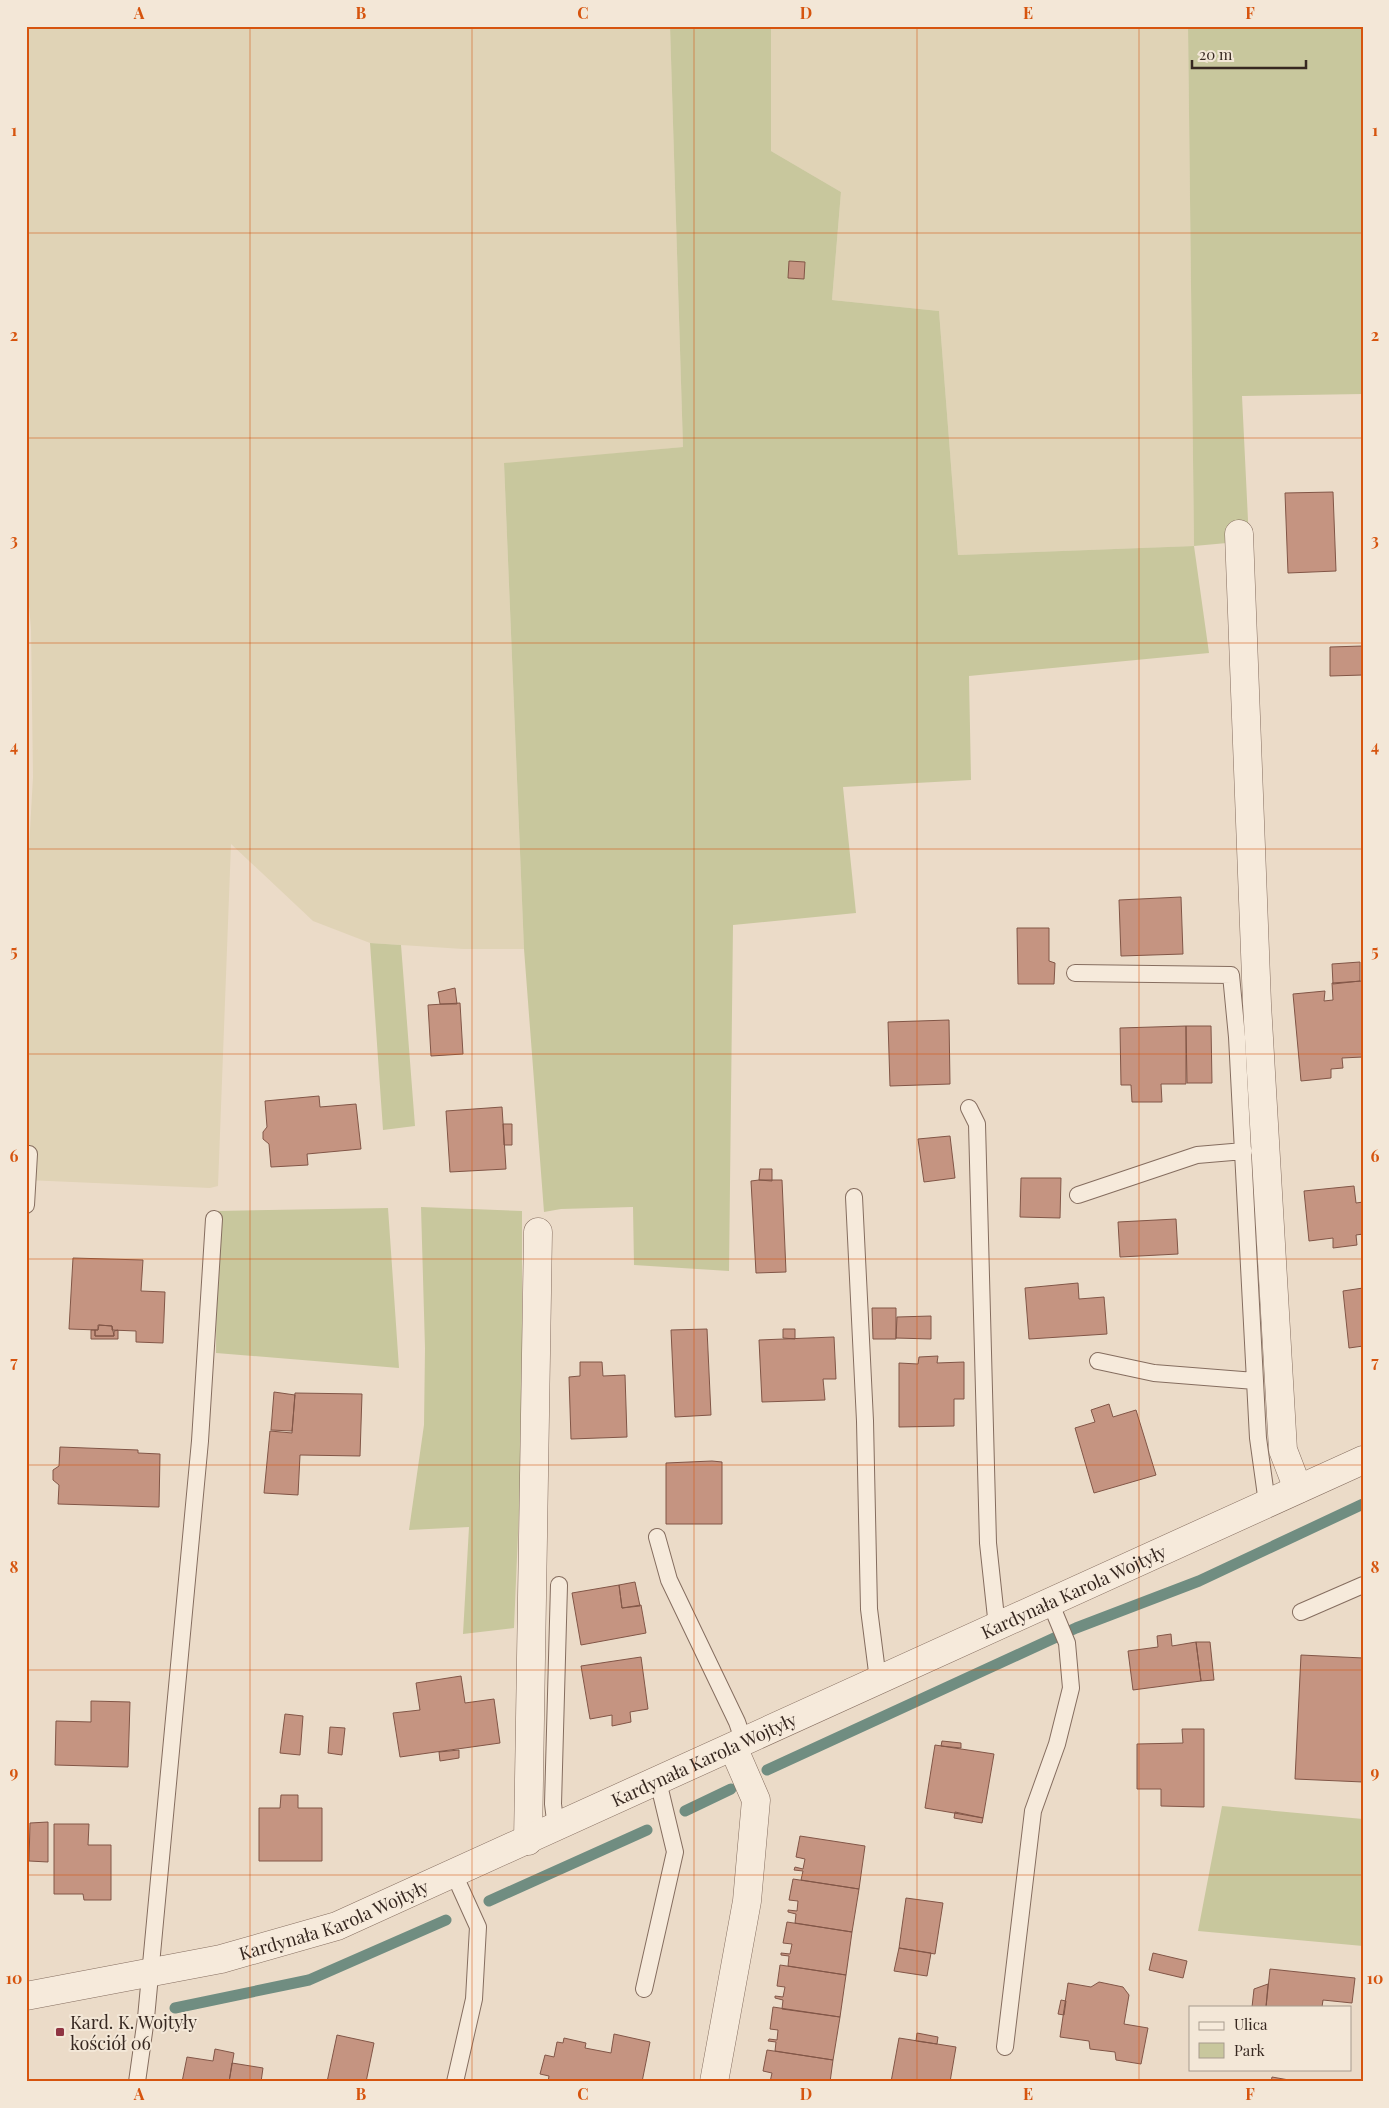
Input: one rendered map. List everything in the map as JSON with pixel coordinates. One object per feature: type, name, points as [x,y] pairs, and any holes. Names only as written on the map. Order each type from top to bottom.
[{"type":"street","points":[[1239,534],[1257,1004],[1283,1450],[1298,1489]]},
{"type":"street","points":[[528,1841],[538,1232]]},
{"type":"street","name":"Kardynała Karola Wojtyły","points":[[26,1996],[150,1973],[262,1949],[337,1926],[997,1627],[1054,1612],[1267,1503],[1363,1460]]},
{"type":"street","points":[[714,2082],[748,1901],[756,1800],[739,1745]]},
{"type":"lane","points":[[1075,973],[1231,976],[1238,1036],[1258,1438],[1267,1503]]},
{"type":"lane","points":[[969,1108],[977,1124],[988,1544],[997,1627]]},
{"type":"lane","points":[[1078,1195],[1197,1155],[1244,1151]]},
{"type":"lane","points":[[26,1205],[29,1154]]},
{"type":"lane","points":[[854,1197],[865,1421],[869,1609],[878,1680]]},
{"type":"lane","points":[[136,2082],[146,2018],[200,1441],[214,1219]]},
{"type":"lane","points":[[1098,1361],[1154,1373],[1256,1382]]},
{"type":"lane","points":[[657,1537],[668,1580],[737,1722],[739,1745]]},
{"type":"lane","points":[[556,1828],[553,1804],[559,1585]]},
{"type":"lane","points":[[1301,1612],[1363,1585]]},
{"type":"lane","points":[[1005,2047],[1033,1812],[1057,1744],[1071,1688],[1067,1643],[1054,1612]]},
{"type":"lane","points":[[644,1990],[675,1852],[658,1781]]},
{"type":"lane","points":[[454,1874],[478,1926],[474,1999],[455,2082]]},
{"type":"shaded area","points":[[26,26],[670,26],[683,447],[504,464],[524,949],[463,949],[370,943],[313,921],[231,844],[218,1186],[210,1188],[26,1180],[26,901],[33,777],[31,629],[26,571]]},
{"type":"shaded area","points":[[771,26],[1188,26],[1194,546],[958,555],[939,311],[832,300],[841,192],[771,151]]},
{"type":"green space","points":[[670,26],[771,26],[771,151],[841,192],[832,300],[939,311],[958,555],[1194,546],[1209,653],[969,676],[971,780],[843,787],[856,913],[733,925],[729,1271],[634,1265],[633,1207],[561,1209],[544,1212],[524,949],[504,463],[683,447]]},
{"type":"green space","points":[[1188,26],[1363,26],[1363,394],[1242,396],[1249,541],[1194,546]]},
{"type":"green space","points":[[370,943],[401,945],[415,1126],[383,1130]]},
{"type":"green space","points":[[421,1207],[522,1211],[522,1439],[514,1628],[463,1634],[469,1527],[409,1530],[424,1425],[425,1348]]},
{"type":"green space","points":[[388,1208],[399,1368],[216,1353],[217,1211]]},
{"type":"green space","points":[[1222,1806],[1363,1819],[1363,1946],[1198,1931]]},
{"type":"building","points":[[789,261],[805,262],[804,279],[788,278]]},
{"type":"building","points":[[1333,492],[1336,571],[1288,573],[1285,493]]},
{"type":"building","points":[[1363,646],[1363,675],[1330,676],[1330,647]]},
{"type":"building","points":[[1181,897],[1183,954],[1121,956],[1119,900]]},
{"type":"building","points":[[1017,928],[1049,928],[1049,961],[1055,963],[1054,984],[1018,984]]},
{"type":"building","points":[[1360,962],[1360,981],[1333,984],[1332,964]]},
{"type":"building","points":[[1363,981],[1363,1057],[1342,1058],[1343,1068],[1331,1069],[1331,1078],[1301,1081],[1293,994],[1325,991],[1324,1001],[1333,1000],[1332,983]]},
{"type":"building","points":[[455,988],[457,1004],[440,1004],[438,992]]},
{"type":"building","points":[[460,1003],[463,1054],[431,1056],[428,1005]]},
{"type":"building","points":[[949,1020],[950,1084],[890,1086],[888,1022]]},
{"type":"building","points":[[1186,1026],[1211,1026],[1212,1083],[1187,1083]]},
{"type":"building","points":[[1186,1026],[1186,1084],[1161,1084],[1162,1102],[1132,1102],[1131,1085],[1121,1085],[1120,1028]]},
{"type":"building","points":[[319,1096],[320,1107],[356,1104],[361,1149],[307,1154],[308,1165],[271,1167],[269,1144],[263,1139],[263,1132],[267,1127],[265,1101]]},
{"type":"building","points":[[502,1107],[506,1169],[450,1172],[446,1111]]},
{"type":"building","points":[[503,1124],[512,1124],[512,1145],[504,1145]]},
{"type":"building","points":[[950,1136],[955,1178],[924,1182],[918,1139]]},
{"type":"building","points":[[760,1169],[772,1169],[772,1181],[759,1180]]},
{"type":"building","points":[[1021,1178],[1061,1178],[1060,1218],[1020,1217]]},
{"type":"building","points":[[782,1180],[786,1272],[756,1273],[751,1181]]},
{"type":"building","points":[[1354,1186],[1356,1203],[1363,1202],[1363,1234],[1356,1235],[1357,1245],[1333,1248],[1333,1238],[1309,1241],[1304,1191]]},
{"type":"building","points":[[1176,1219],[1178,1254],[1120,1257],[1118,1222]]},
{"type":"building","points":[[73,1258],[143,1260],[141,1291],[165,1292],[163,1343],[136,1342],[136,1331],[112,1330],[112,1326],[98,1325],[98,1330],[69,1329]]},
{"type":"building","points":[[1078,1283],[1079,1299],[1104,1297],[1107,1334],[1029,1339],[1025,1288]]},
{"type":"building","points":[[1363,1288],[1363,1346],[1349,1348],[1343,1291]]},
{"type":"building","points":[[872,1308],[896,1308],[896,1339],[873,1339]]},
{"type":"building","points":[[931,1316],[931,1339],[896,1338],[897,1317]]},
{"type":"building","points":[[99,1325],[112,1326],[114,1336],[95,1336],[95,1330],[98,1330]]},
{"type":"building","points":[[707,1329],[711,1415],[675,1417],[671,1330]]},
{"type":"building","points":[[783,1329],[795,1329],[795,1339],[783,1338]]},
{"type":"building","points":[[91,1330],[95,1330],[95,1336],[114,1336],[114,1331],[118,1330],[118,1339],[91,1339]]},
{"type":"building","points":[[834,1337],[836,1379],[823,1379],[825,1400],[762,1402],[759,1340]]},
{"type":"building","points":[[938,1356],[937,1363],[964,1362],[964,1399],[954,1399],[954,1426],[899,1427],[899,1363],[918,1364],[919,1357]]},
{"type":"building","points":[[580,1362],[602,1362],[603,1376],[625,1375],[627,1437],[571,1439],[569,1377],[580,1376]]},
{"type":"building","points":[[274,1392],[295,1395],[292,1431],[271,1430]]},
{"type":"building","points":[[295,1393],[362,1394],[360,1456],[300,1455],[298,1495],[264,1493],[270,1431],[292,1433]]},
{"type":"building","points":[[1109,1404],[1113,1417],[1136,1410],[1156,1475],[1094,1493],[1075,1428],[1095,1422],[1091,1410]]},
{"type":"building","points":[[60,1447],[138,1450],[138,1453],[160,1454],[159,1507],[58,1504],[59,1485],[53,1480],[53,1470],[59,1466]]},
{"type":"building","points":[[722,1462],[722,1524],[666,1524],[666,1463]]},
{"type":"building","points":[[635,1582],[640,1606],[622,1608],[619,1585]]},
{"type":"building","points":[[619,1585],[622,1608],[641,1605],[646,1633],[581,1645],[572,1593]]},
{"type":"building","points":[[1171,1634],[1172,1646],[1196,1642],[1201,1681],[1133,1690],[1128,1651],[1158,1647],[1157,1636]]},
{"type":"building","points":[[1196,1642],[1210,1642],[1214,1680],[1201,1681]]},
{"type":"building","points":[[1301,1655],[1363,1658],[1363,1782],[1295,1779]]},
{"type":"building","points":[[641,1657],[648,1709],[630,1712],[631,1722],[612,1726],[612,1715],[590,1719],[581,1666]]},
{"type":"building","points":[[461,1676],[465,1703],[494,1699],[500,1743],[400,1757],[393,1713],[420,1710],[416,1683]]},
{"type":"building","points":[[91,1701],[130,1702],[128,1767],[55,1765],[56,1721],[91,1722]]},
{"type":"building","points":[[285,1714],[303,1716],[300,1755],[280,1753]]},
{"type":"building","points":[[330,1727],[345,1728],[342,1755],[328,1753]]},
{"type":"building","points":[[1182,1729],[1204,1729],[1204,1807],[1161,1806],[1161,1789],[1137,1789],[1137,1744],[1183,1743]]},
{"type":"building","points":[[942,1741],[961,1743],[961,1748],[941,1746]]},
{"type":"building","points":[[935,1745],[994,1754],[983,1818],[925,1808]]},
{"type":"building","points":[[459,1750],[459,1758],[440,1761],[439,1752]]},
{"type":"building","points":[[281,1795],[298,1795],[298,1808],[322,1808],[322,1861],[259,1861],[259,1808],[280,1808]]},
{"type":"building","points":[[955,1812],[983,1818],[982,1823],[954,1818]]},
{"type":"building","points":[[48,1822],[48,1862],[29,1861],[30,1823]]},
{"type":"building","points":[[54,1824],[89,1824],[88,1845],[111,1845],[111,1900],[84,1900],[83,1894],[54,1894]]},
{"type":"building","points":[[800,1836],[865,1846],[859,1889],[801,1880],[803,1871],[794,1870],[795,1867],[803,1869],[805,1859],[796,1857]]},
{"type":"building","points":[[793,1879],[859,1889],[852,1932],[795,1923],[796,1914],[788,1912],[788,1910],[797,1911],[798,1901],[789,1900]]},
{"type":"building","points":[[906,1898],[943,1903],[935,1954],[899,1948]]},
{"type":"building","points":[[787,1922],[852,1932],[846,1975],[788,1966],[789,1956],[781,1955],[781,1953],[790,1954],[792,1944],[783,1943]]},
{"type":"building","points":[[899,1948],[931,1953],[927,1976],[894,1971]]},
{"type":"building","points":[[1153,1953],[1187,1961],[1183,1978],[1149,1970]]},
{"type":"building","points":[[780,1965],[846,1975],[840,2017],[782,2009],[783,2000],[775,1998],[775,1996],[783,1997],[785,1987],[777,1986]]},
{"type":"building","points":[[1270,1969],[1355,1978],[1352,2003],[1323,2000],[1322,2006],[1266,2006]]},
{"type":"building","points":[[1099,1982],[1123,1987],[1129,1995],[1124,2024],[1148,2028],[1141,2064],[1116,2060],[1115,2052],[1090,2049],[1089,2041],[1060,2037],[1068,1983],[1091,1987]]},
{"type":"building","points":[[1268,1984],[1266,2006],[1252,2006],[1254,1989]]},
{"type":"building","points":[[1061,2000],[1066,2001],[1064,2015],[1058,2014]]},
{"type":"building","points":[[773,2007],[840,2017],[833,2060],[775,2051],[776,2042],[768,2041],[769,2039],[777,2040],[778,2030],[770,2029]]},
{"type":"building","points":[[917,2033],[938,2037],[937,2044],[916,2041]]},
{"type":"building","points":[[614,2034],[650,2042],[642,2082],[548,2082],[549,2076],[540,2074],[545,2055],[554,2057],[557,2042],[563,2043],[564,2038],[586,2043],[585,2048],[611,2053]]},
{"type":"building","points":[[337,2035],[374,2043],[366,2082],[327,2082]]},
{"type":"building","points":[[899,2038],[956,2047],[950,2082],[891,2082]]},
{"type":"building","points":[[215,2049],[234,2053],[229,2082],[182,2082],[187,2057],[213,2061]]},
{"type":"building","points":[[767,2050],[833,2060],[830,2082],[770,2082],[772,2073],[763,2071]]},
{"type":"building","points":[[232,2063],[263,2068],[261,2082],[229,2082]]},
{"type":"building","points":[[1272,2077],[1289,2080],[1271,2082]]},
{"type":"waterway","points":[[767,1770],[1076,1628],[1199,1581],[1363,1504]]},
{"type":"waterway","points":[[685,1811],[731,1789]]},
{"type":"waterway","points":[[489,1901],[647,1830]]},
{"type":"waterway","points":[[175,2008],[309,1980],[446,1920]]},
{"type":"place","name":"Kard. K. Wojtyły kościół 06","points":[[60,2032]]}]
